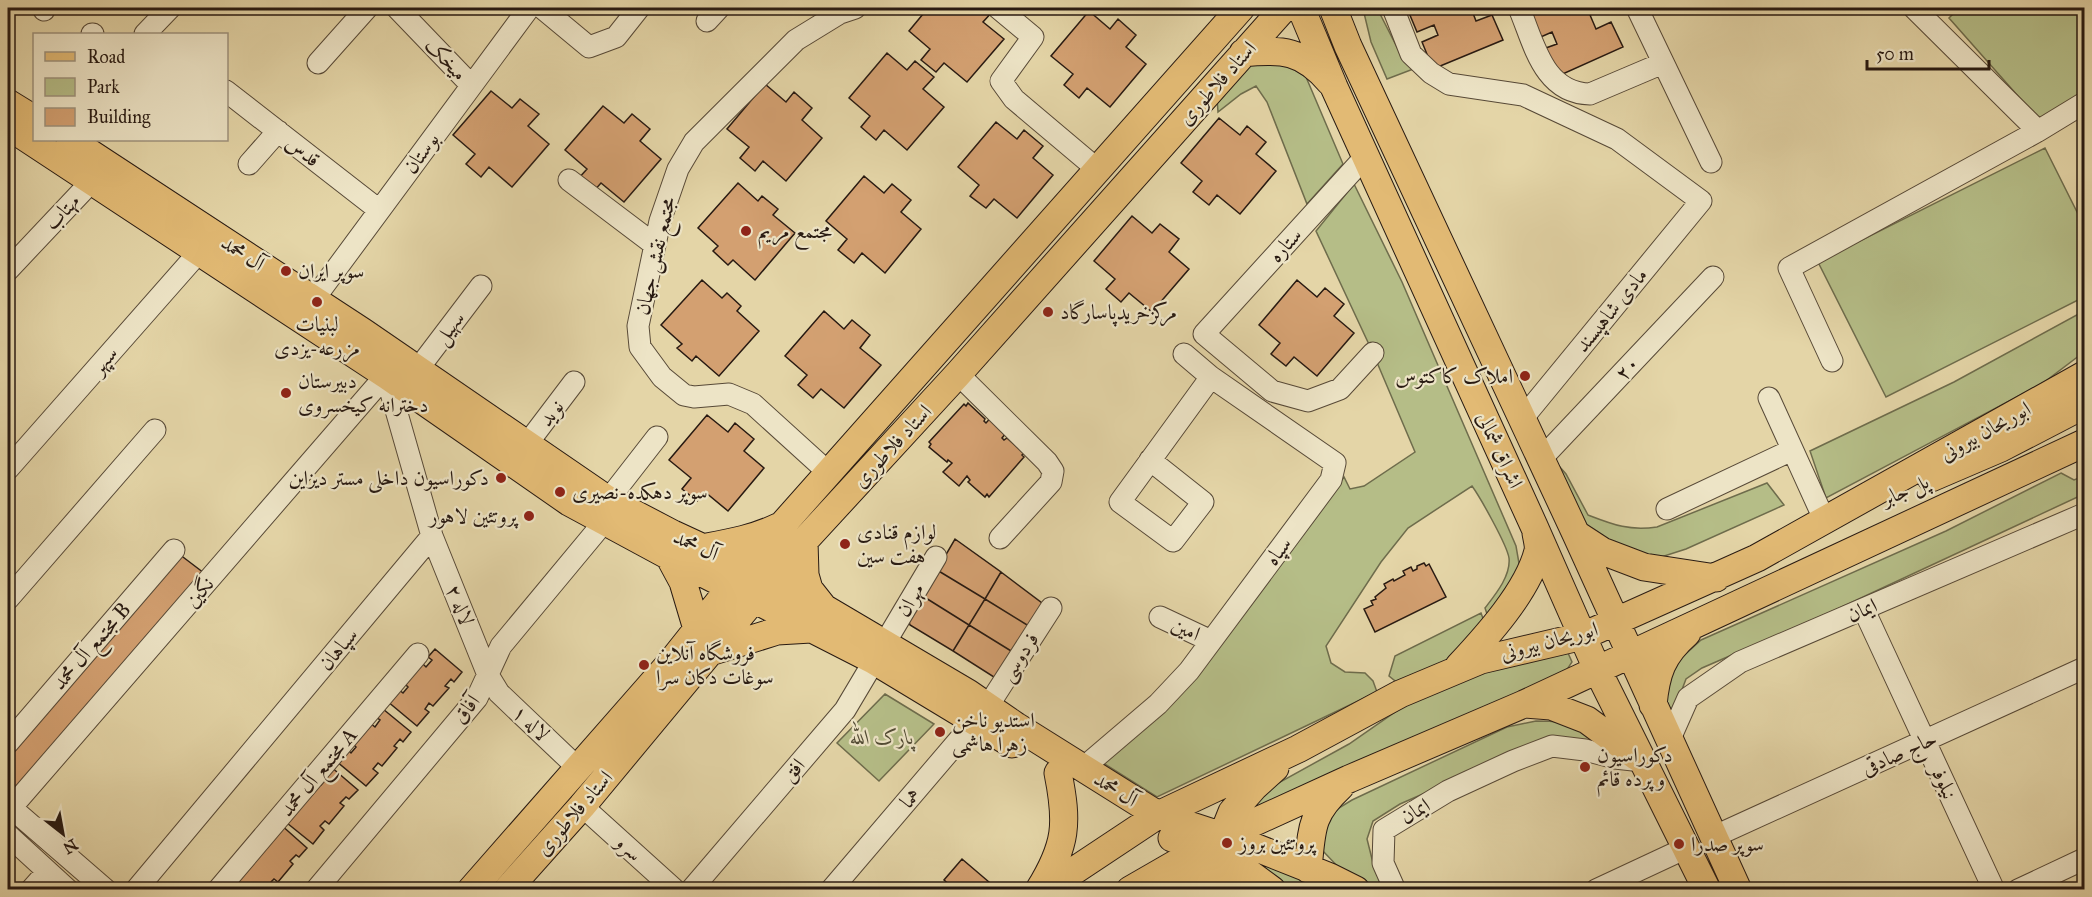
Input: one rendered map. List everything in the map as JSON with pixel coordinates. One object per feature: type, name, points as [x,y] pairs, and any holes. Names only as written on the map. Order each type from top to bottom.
[{"type":"main road","name":"استاد فلاطوری","points":[[771,579],[794,532],[829,473],[1226,19],[1241,8]]},
{"type":"main road","name":"استاد فلاطوری","points":[[507,890],[582,806],[743,585],[794,532],[958,374],[1284,8]]},
{"type":"main road","name":"اشراق شمالی","points":[[1301,8],[1365,157],[1517,488],[1597,669],[1707,890]]},
{"type":"main road","name":"اشراق شمالی","points":[[1333,8],[1348,46],[1576,534],[1738,890]]},
{"type":"main road","points":[[1348,46],[1353,8]]},
{"type":"main road","points":[[1243,53],[1269,50],[1292,53],[1318,68],[1334,87]]},
{"type":"main road","points":[[8,103],[33,118]]},
{"type":"main road","name":"آل محمد","points":[[8,126],[386,375],[569,502],[606,511],[701,548],[743,585]]},
{"type":"main road","name":"آل محمد","points":[[72,141],[314,299],[527,444],[606,511],[669,556],[743,585],[818,619],[878,652],[982,714],[1149,820],[1212,844],[1272,890]]},
{"type":"main road","name":"ابوریحان بیرونی","points":[[1045,890],[1149,820],[1298,748],[1400,694],[1481,660],[1583,636],[1757,558],[2085,375]]},
{"type":"main road","name":"پل جابر","points":[[1757,558],[1876,502],[2001,448],[2085,405]]},
{"type":"main road","name":"پل جابر","points":[[1775,586],[2085,422]]},
{"type":"main road","name":"ابوریحان بیرونی","points":[[1131,889],[1212,844],[1348,779],[1524,704],[2085,443]]},
{"type":"main road","points":[[1517,488],[1526,490],[1543,483],[1544,467]]},
{"type":"main road","points":[[1455,670],[1485,637],[1526,581],[1539,549],[1534,526]]},
{"type":"main road","points":[[669,556],[683,582],[704,641],[777,631],[818,619],[794,532],[763,534],[741,541],[701,548]]},
{"type":"main road","points":[[1576,534],[1602,551],[1644,567],[1716,578]]},
{"type":"main road","name":"آل محمد","points":[[743,585],[771,579],[818,619]]},
{"type":"main road","points":[[1653,705],[1660,666],[1672,647],[1703,620]]},
{"type":"main road","name":"استاد فلاطوری","points":[[471,890],[672,661],[704,641]]},
{"type":"main road","points":[[1524,704],[1551,706],[1587,720],[1642,761]]},
{"type":"main road","points":[[1212,844],[1232,812],[1254,787],[1298,748]]},
{"type":"main road","points":[[1039,890],[1053,866],[1065,829],[1063,800],[1070,771]]},
{"type":"main road","points":[[1308,869],[1311,836],[1316,816],[1325,801],[1348,779]]},
{"type":"main road","name":"آل محمد","points":[[1212,844],[1247,844],[1356,890]]},
{"type":"main road","points":[[1131,889],[1245,870]]},
{"type":"street","points":[[150,33],[170,8]]},
{"type":"street","points":[[318,63],[367,8]]},
{"type":"street","name":"میخک","points":[[397,8],[471,85]]},
{"type":"street","name":"بوستان","points":[[314,299],[529,8]]},
{"type":"street","points":[[542,8],[589,47],[616,37],[639,8]]},
{"type":"street","name":"مجتمع نقش جهان","points":[[829,473],[753,404],[729,394],[694,397],[684,395],[662,377],[640,347],[638,326],[660,221],[678,168],[694,142],[796,40],[840,13],[855,8]]},
{"type":"street","points":[[998,8],[1033,37],[1001,81],[1014,99],[1097,169]]},
{"type":"street","name":"مادی شاهپسند","points":[[1393,8],[1412,54],[1431,74],[1449,84],[1523,95],[1617,139],[1701,201],[1522,419]]},
{"type":"street","points":[[1519,8],[1548,74],[1558,85],[1577,94],[1590,94],[1663,63]]},
{"type":"street","points":[[1637,8],[1711,162]]},
{"type":"street","points":[[1914,8],[2038,131]]},
{"type":"street","name":"قدس","points":[[228,93],[379,210]]},
{"type":"street","points":[[1832,361],[1789,268],[2085,103]]},
{"type":"street","points":[[249,164],[278,131]]},
{"type":"street","name":"ستاره","points":[[1365,157],[1204,334],[1272,391],[1308,401],[1340,390],[1373,353]]},
{"type":"street","points":[[569,180],[655,245]]},
{"type":"street","name":"مهتاب","points":[[8,270],[92,181]]},
{"type":"street","name":"سپهر","points":[[8,469],[200,251]]},
{"type":"street","name":"۲۰","points":[[1544,467],[1713,277]]},
{"type":"street","name":"سهیل","points":[[418,369],[481,286]]},
{"type":"street","name":"سپاه","points":[[1070,771],[1158,704],[1189,671],[1331,480],[1335,463],[1211,377],[1184,354]]},
{"type":"street","points":[[958,374],[1047,462],[1053,471],[1051,482],[1000,538]]},
{"type":"street","points":[[386,375],[432,536]]},
{"type":"street","name":"نگین","points":[[9,807],[386,375]]},
{"type":"street","points":[[1150,460],[1211,377]]},
{"type":"street","name":"نوید","points":[[527,444],[574,382]]},
{"type":"street","points":[[1769,398],[1824,519]]},
{"type":"street","points":[[8,599],[155,430]]},
{"type":"street","name":"آفاق","points":[[316,890],[477,698],[501,646],[606,511],[657,437]]},
{"type":"street","points":[[1667,509],[1792,450]]},
{"type":"street","name":"ایمان","points":[[1669,741],[1688,698],[1740,663],[2085,514]]},
{"type":"street","name":"لاله ۲","points":[[432,536],[488,675]]},
{"type":"street","name":"سپاهان","points":[[136,890],[432,536]]},
{"type":"street","name":"مجتمع آل محمد B","points":[[8,742],[174,550]]},
{"type":"street","name":"مهران","points":[[878,652],[936,557]]},
{"type":"street","name":"فردوسی","points":[[982,714],[1051,608]]},
{"type":"street","name":"نیلوفر","points":[[1864,610],[1994,890]]},
{"type":"street","name":"امین","points":[[1160,617],[1211,641]]},
{"type":"street","name":"افق","points":[[691,890],[845,710],[878,652]]},
{"type":"street","name":"مجتمع آل محمد A","points":[[218,890],[418,654]]},
{"type":"street","name":"حاج صادقی","points":[[1713,837],[2085,668]]},
{"type":"street","name":"لاله ۱","points":[[488,675],[499,693],[578,768]]},
{"type":"street","name":"هما","points":[[831,890],[982,714]]},
{"type":"street","name":"ایمان","points":[[1395,890],[1383,863],[1384,830],[1448,791],[1552,746],[1642,761]]},
{"type":"street","name":"سرو","points":[[582,806],[675,890]]},
{"type":"street","points":[[9,807],[106,890]]},
{"type":"street","points":[[8,835],[68,890]]},
{"type":"street","points":[[1596,890],[1686,848]]},
{"type":"street","points":[[2018,890],[2085,859]]},
{"type":"street","points":[[32,890],[47,872]]},
{"type":"green space","points":[[1377,8],[1401,55],[1416,68],[1387,79],[1371,42],[1364,13]]},
{"type":"green space","points":[[1959,8],[2084,8],[2084,94],[2040,121],[1949,18]]},
{"type":"green space","points":[[1250,64],[1287,65],[1306,77],[1343,164],[1307,204],[1267,102],[1256,86],[1241,94],[1218,112],[1217,98]]},
{"type":"green space","points":[[2045,148],[2084,226],[2084,297],[1886,397],[1818,262]]},
{"type":"green space","points":[[1354,184],[1402,282],[1516,546],[1520,569],[1488,617],[1485,608],[1498,591],[1508,572],[1509,558],[1499,532],[1472,486],[1408,528],[1381,562],[1326,646],[1331,663],[1345,672],[1365,673],[1373,681],[1377,692],[1157,797],[1103,763],[1209,657],[1344,477],[1350,489],[1364,486],[1415,452],[1373,353],[1316,231]]},
{"type":"green space","points":[[2084,311],[2084,352],[2043,383],[1826,498],[1810,451],[1954,382]]},
{"type":"green space","points":[[1552,458],[1566,474],[1588,515],[1622,526],[1657,527],[1767,483],[1784,505],[1686,549],[1655,559],[1590,535]]},
{"type":"green space","points":[[2061,473],[2074,480],[2084,476],[2084,494],[1833,611],[1702,668],[1686,679],[1669,724],[1665,682],[1678,661],[1701,640],[1946,531]]},
{"type":"green space","points":[[1481,613],[1485,624],[1453,658],[1399,684],[1389,676],[1395,656]]},
{"type":"green space","points":[[1568,653],[1572,662],[1566,671],[1236,824],[1262,792],[1349,744],[1401,708],[1462,675]]},
{"type":"green space","name":"پارک الله","points":[[885,694],[934,724],[879,781],[837,743]]},
{"type":"green space","points":[[1536,721],[1560,722],[1578,727],[1612,752],[1542,742],[1400,804],[1373,821],[1367,839],[1373,863],[1386,889],[1380,889],[1342,871],[1322,850],[1329,814],[1352,800],[1507,727]]},
{"type":"green space","points":[[1243,855],[1335,889],[1283,889]]},
{"type":"building","points":[[928,8],[991,8],[994,10],[983,22],[1004,39],[967,82],[944,63],[936,72],[921,60],[930,49],[909,31]]},
{"type":"building","points":[[1407,8],[1471,8],[1476,21],[1492,15],[1503,40],[1433,69],[1422,42],[1438,35],[1434,25],[1417,32]]},
{"type":"building","points":[[1538,8],[1606,8],[1590,15],[1596,29],[1611,22],[1623,47],[1556,77],[1543,49],[1557,44],[1552,32],[1534,40],[1524,14]]},
{"type":"building","points":[[1089,11],[1110,29],[1118,19],[1136,35],[1126,47],[1146,64],[1110,107],[1087,88],[1079,98],[1064,85],[1073,74],[1051,56]]},
{"type":"building","points":[[887,53],[907,70],[915,61],[934,77],[923,89],[944,107],[907,150],[884,130],[876,140],[861,127],[870,116],[849,98]]},
{"type":"building","points":[[765,84],[786,102],[794,92],[812,108],[802,120],[822,138],[786,181],[763,161],[755,171],[740,158],[749,147],[727,129]]},
{"type":"building","points":[[491,91],[512,108],[520,99],[539,114],[528,126],[549,144],[512,187],[489,167],[481,177],[466,164],[475,154],[453,135]]},
{"type":"building","points":[[603,106],[624,123],[632,114],[650,129],[640,141],[661,159],[624,202],[601,183],[593,192],[578,179],[587,169],[565,150]]},
{"type":"building","points":[[1219,118],[1240,135],[1247,126],[1266,142],[1256,154],[1276,171],[1240,214],[1217,195],[1209,205],[1193,192],[1202,181],[1181,163]]},
{"type":"building","points":[[996,122],[1017,139],[1024,130],[1043,146],[1033,158],[1053,175],[1017,218],[994,199],[986,208],[970,196],[979,185],[958,167]]},
{"type":"building","points":[[864,176],[884,193],[892,184],[911,200],[901,212],[921,229],[885,273],[862,253],[854,263],[838,250],[847,239],[826,221]]},
{"type":"building","name":"مجتمع مریم","points":[[738,183],[758,201],[762,196],[778,209],[773,215],[795,233],[755,280],[733,260],[728,265],[713,251],[718,246],[698,228]]},
{"type":"building","points":[[1132,216],[1152,233],[1160,224],[1179,239],[1169,252],[1189,269],[1152,312],[1129,293],[1121,302],[1106,289],[1115,279],[1094,261]]},
{"type":"building","points":[[702,280],[722,298],[727,293],[741,306],[737,311],[759,331],[719,376],[696,356],[692,361],[677,348],[682,344],[661,325]]},
{"type":"building","points":[[1297,280],[1317,297],[1325,288],[1344,304],[1334,316],[1354,333],[1317,376],[1294,357],[1286,366],[1271,354],[1280,343],[1259,325]]},
{"type":"building","points":[[824,311],[844,329],[852,320],[870,335],[860,348],[881,365],[844,408],[821,389],[813,398],[798,385],[807,375],[785,356]]},
{"type":"building","points":[[968,403],[985,419],[986,423],[994,414],[1010,428],[1002,438],[1004,440],[1007,438],[1024,453],[1022,455],[1024,457],[989,497],[987,494],[985,497],[968,482],[970,480],[967,476],[959,486],[943,472],[952,463],[948,460],[947,462],[929,447],[931,444],[929,442],[964,404],[966,406]]},
{"type":"building","points":[[707,415],[728,432],[735,423],[754,439],[744,451],[764,468],[728,511],[705,492],[697,501],[682,489],[691,478],[669,460]]},
{"type":"building","points":[[955,539],[1001,572],[985,599],[937,570]]},
{"type":"building","points":[[179,554],[204,573],[11,798],[8,796],[8,756]]},
{"type":"building","points":[[1424,563],[1426,566],[1429,564],[1446,597],[1375,632],[1364,609],[1373,605],[1371,601],[1386,588],[1384,584],[1405,575],[1403,571],[1411,567],[1413,571]]},
{"type":"building","points":[[937,570],[985,599],[969,625],[921,595]]},
{"type":"building","points":[[1001,572],[1046,606],[1032,628],[985,599]]},
{"type":"building","points":[[921,595],[969,625],[953,651],[910,625],[908,619]]},
{"type":"building","points":[[985,599],[1032,628],[1016,654],[969,625]]},
{"type":"building","points":[[969,625],[1016,654],[997,679],[953,651]]},
{"type":"building","points":[[435,649],[462,672],[454,682],[451,679],[445,686],[449,688],[433,706],[429,703],[425,709],[429,712],[417,726],[387,701],[398,689],[403,693],[408,687],[404,683],[422,663],[426,667],[432,660],[428,657]]},
{"type":"building","points":[[383,709],[411,732],[403,742],[400,739],[394,746],[397,748],[382,766],[378,763],[373,769],[378,773],[366,786],[336,761],[347,749],[351,753],[356,747],[353,744],[370,723],[375,727],[380,720],[376,717]]},
{"type":"building","points":[[330,766],[358,790],[349,799],[346,797],[340,803],[344,806],[329,824],[325,821],[320,826],[324,830],[313,844],[282,819],[317,780],[321,785],[327,778],[323,775]]},
{"type":"building","points":[[280,824],[307,848],[299,857],[296,855],[290,861],[293,864],[278,882],[274,879],[269,884],[274,888],[273,890],[247,890],[232,877]]},
{"type":"building","points":[[962,859],[989,882],[983,890],[956,890],[944,880]]},
{"type":"place","name":"مجتمع مریم","points":[[746,231]]},
{"type":"place","name":"سوپر ایران","points":[[286,271]]},
{"type":"place","name":"لبنیات مزرعه-یزدی","points":[[317,302]]},
{"type":"place","name":"مرکزخریدپاسارگاد","points":[[1048,312]]},
{"type":"place","name":"املاک کاکتوس","points":[[1525,376]]},
{"type":"place","name":"دبیرستان دخترانه کیخسروی","points":[[286,393]]},
{"type":"place","name":"دکوراسیون داخلی مستر دیزاین","points":[[501,478]]},
{"type":"place","name":"سوپر دهکده-نصیری","points":[[560,492]]},
{"type":"place","name":"پروتئین لاهور","points":[[529,516]]},
{"type":"place","name":"لوازم قنادی هفت سین","points":[[845,544]]},
{"type":"place","name":"فروشگاه آنلاین سوغات دکان سرا","points":[[644,665]]},
{"type":"place","name":"استدیو ناخن زهرا هاشمی","points":[[940,732]]},
{"type":"place","name":"دکوراسیون و پرده قائم","points":[[1585,767]]},
{"type":"place","name":"پروتئین بروز","points":[[1227,843]]},
{"type":"place","name":"سوپر صدرا","points":[[1679,844]]}]
